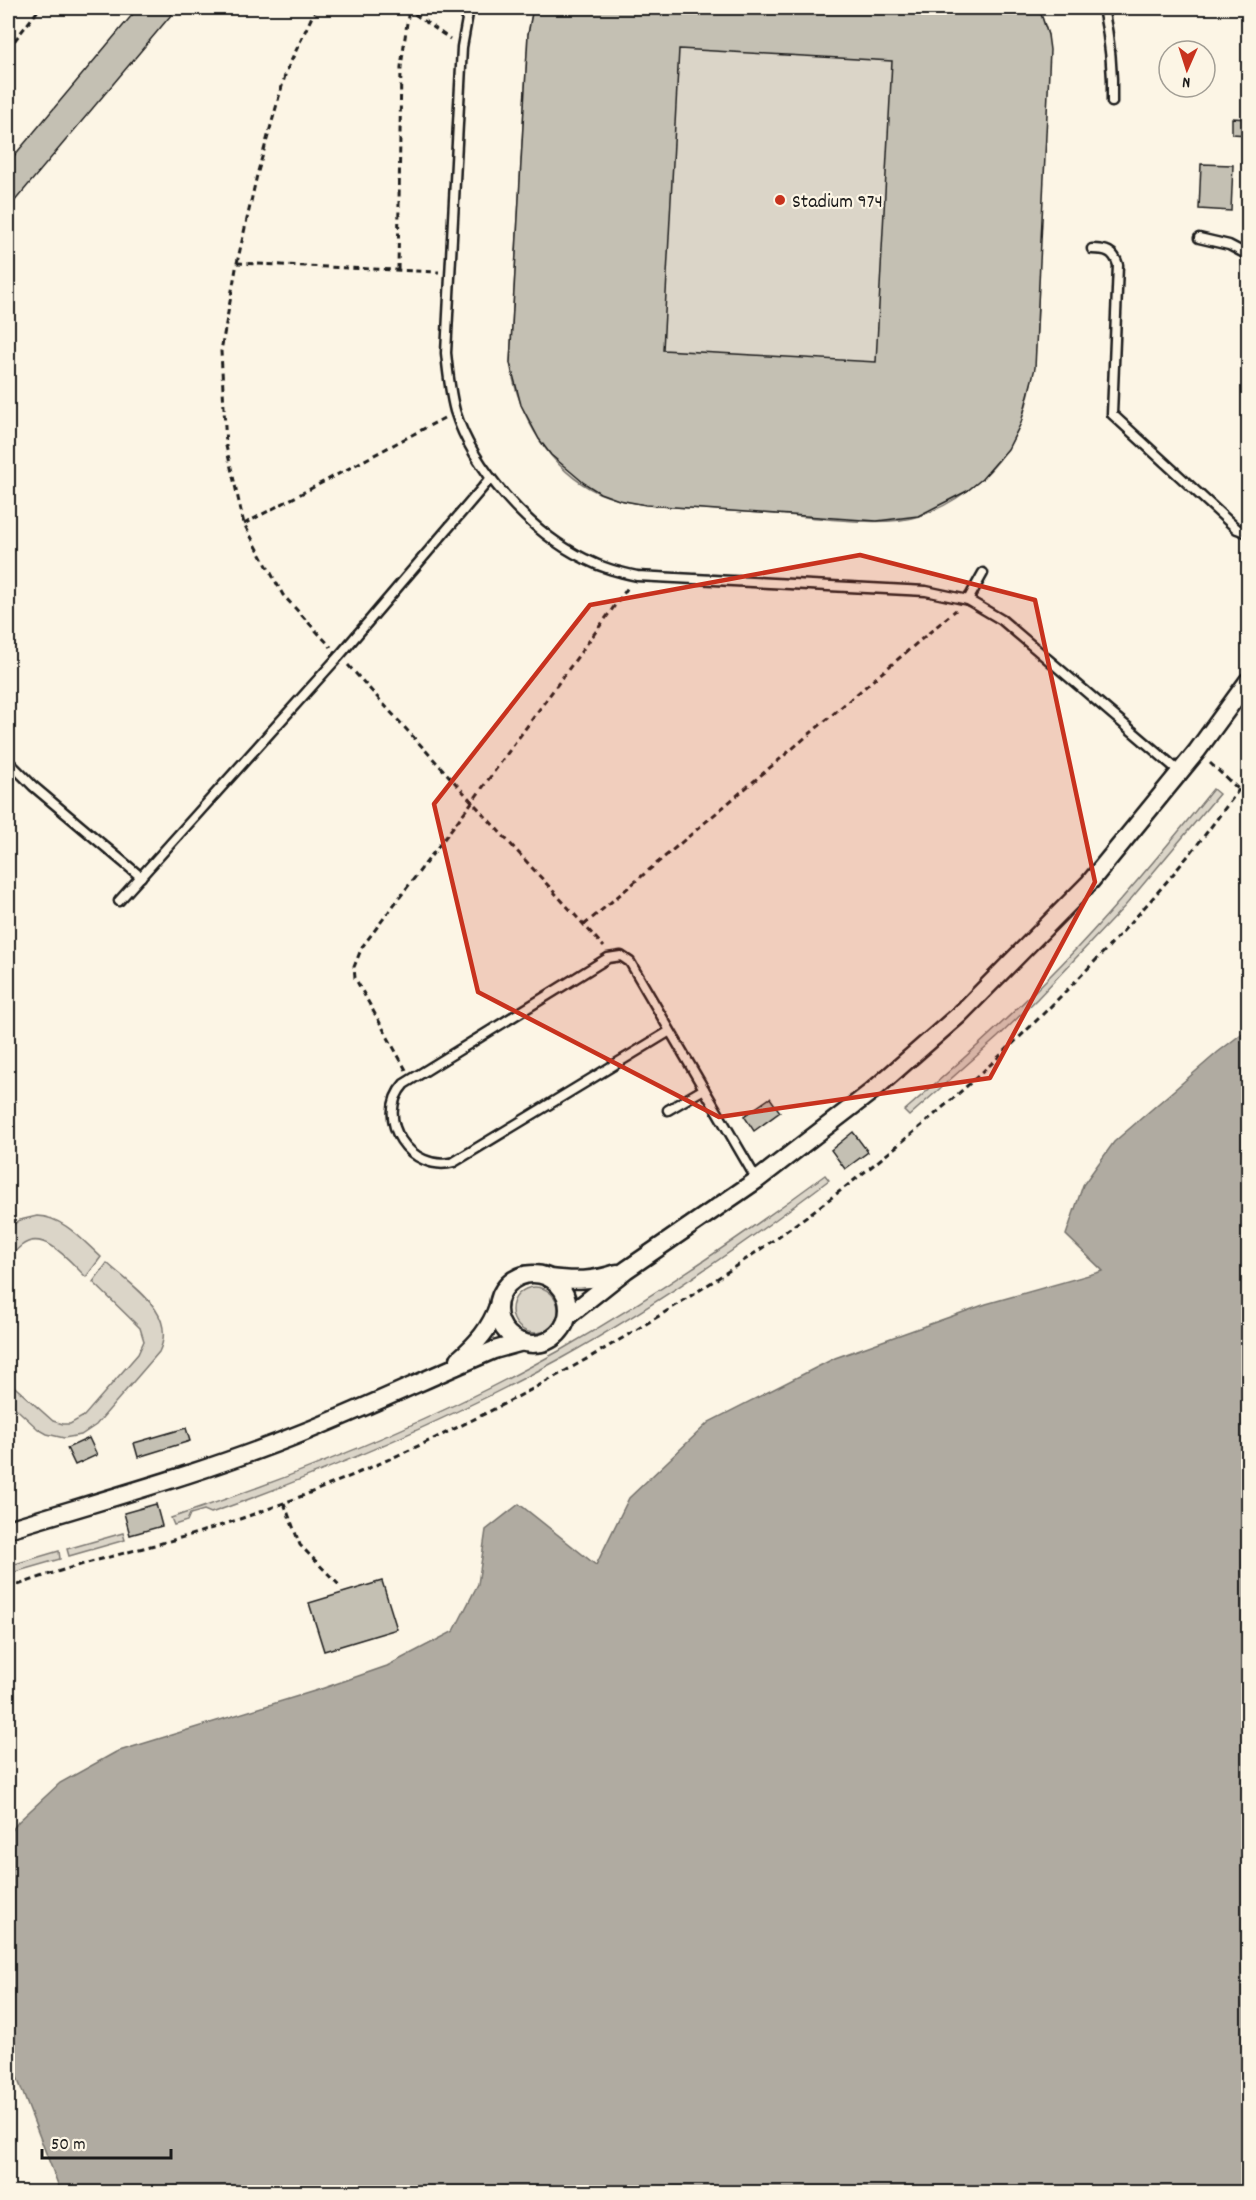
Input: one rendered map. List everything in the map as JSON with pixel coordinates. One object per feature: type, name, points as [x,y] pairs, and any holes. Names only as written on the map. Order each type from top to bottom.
[{"type":"street","points":[[568,1316],[626,1270],[757,1180],[872,1092],[960,1014],[1090,882],[1197,751],[1248,681]]},
{"type":"street","points":[[448,1369],[477,1344],[492,1324],[501,1294],[517,1278],[528,1274],[539,1274],[550,1278],[578,1281],[601,1278],[626,1270]]},
{"type":"street","points":[[498,1305],[499,1317],[504,1328],[512,1337],[534,1344],[546,1342],[564,1327],[568,1316],[566,1294],[550,1278]]},
{"type":"street","points":[[8,1529],[148,1487],[301,1434],[448,1369],[494,1350],[523,1342]]},
{"type":"lane","points":[[469,8],[462,47],[446,353],[449,384],[456,413],[472,450],[490,479],[518,509],[568,550],[608,569],[637,576],[926,591],[968,600],[1002,620],[1180,772]]},
{"type":"lane","points":[[1103,8],[1110,38],[1113,68],[1112,102]]},
{"type":"lane","points":[[1198,238],[1229,244],[1248,255]]},
{"type":"lane","points":[[1092,249],[1114,254],[1118,265],[1112,414],[1237,529],[1248,534]]},
{"type":"lane","points":[[119,901],[339,656],[490,479]]},
{"type":"lane","points":[[968,600],[983,573]]},
{"type":"lane","points":[[8,761],[33,786],[141,877]]},
{"type":"lane","points":[[670,1031],[463,1157],[445,1164],[427,1161],[417,1156],[400,1140],[395,1129],[394,1102],[400,1089],[412,1079],[608,958],[621,956],[630,962],[757,1180]]},
{"type":"lane","points":[[668,1110],[704,1089]]},
{"type":"path","points":[[8,49],[40,8]]},
{"type":"path","points":[[316,8],[286,72],[257,175],[237,263],[221,351],[226,446],[244,524],[283,595],[603,946],[608,958]]},
{"type":"path","points":[[398,270],[401,67],[408,8],[462,47]]},
{"type":"path","points":[[237,263],[449,273]]},
{"type":"path","points":[[244,524],[456,413]]},
{"type":"path","points":[[412,1079],[358,987],[354,967],[362,947],[472,802],[637,576]]},
{"type":"path","points":[[584,925],[968,600]]},
{"type":"path","points":[[1197,751],[1248,798]]},
{"type":"path","points":[[284,1503],[300,1545],[342,1588]]},
{"type":"highlighted area","points":[[860,555],[1035,600],[1095,882],[990,1078],[719,1117],[478,992],[434,804],[590,605]]},
{"type":"shaded area","name":"Stadium 974","points":[[533,8],[1039,8],[1048,35],[1036,346],[1027,402],[1019,427],[1007,449],[990,471],[957,498],[919,516],[887,521],[849,521],[655,506],[621,500],[599,493],[581,483],[551,456],[539,439],[520,402],[510,363],[528,34]]},
{"type":"shaded area","points":[[1213,789],[1219,794],[1125,906],[998,1037],[909,1116],[904,1111],[993,1032],[1077,948]]},
{"type":"shaded area","points":[[1248,1029],[1248,2192],[61,2192],[8,2054],[8,1836],[18,1822],[60,1783],[116,1752],[321,1689],[387,1666],[454,1631],[478,1584],[486,1530],[519,1504],[596,1565],[629,1498],[709,1422],[835,1358],[986,1304],[1103,1271],[1066,1235],[1083,1185],[1114,1142]]},
{"type":"shaded area","points":[[825,1175],[829,1180],[731,1251],[664,1297],[560,1359],[475,1403],[388,1443],[211,1513],[204,1510],[190,1514],[187,1521],[174,1525],[171,1518],[271,1483],[369,1444],[513,1376],[594,1331],[662,1288]]},
{"type":"shaded area","points":[[37,1216],[56,1220],[64,1225],[101,1257],[86,1277],[57,1249],[39,1241],[30,1241],[21,1246],[8,1260],[8,1228],[20,1220]]},
{"type":"shaded area","points":[[107,1263],[150,1302],[157,1313],[162,1325],[163,1338],[159,1352],[96,1425],[81,1435],[64,1438],[47,1434],[38,1429],[8,1401],[8,1381],[53,1421],[70,1424],[84,1416],[138,1354],[144,1341],[140,1328],[93,1282]]},
{"type":"shaded area","points":[[535,1287],[551,1294],[558,1310],[551,1326],[535,1333],[519,1326],[512,1310],[519,1294]]},
{"type":"shaded area","points":[[123,1533],[125,1540],[69,1556],[67,1549]]},
{"type":"shaded area","points":[[59,1551],[60,1559],[8,1574],[8,1566]]},
{"type":"building","points":[[138,8],[177,8],[8,209],[8,163]]},
{"type":"building","name":"Stadium 974","points":[[533,8],[1039,8],[1048,35],[1050,50],[1035,368],[1021,423],[1008,449],[982,479],[967,491],[918,516],[877,521],[646,505],[619,500],[600,493],[584,483],[551,455],[539,439],[521,405],[510,363],[528,34]],"holes":[[[679,49],[892,61],[876,362],[663,350]]]},
{"type":"building","points":[[1232,118],[1248,119],[1248,135],[1232,134]]},
{"type":"building","points":[[1201,164],[1233,165],[1231,211],[1199,209]]},
{"type":"building","points":[[770,1098],[780,1112],[754,1131],[744,1116]]},
{"type":"building","points":[[853,1132],[868,1152],[845,1169],[831,1150]]},
{"type":"building","points":[[186,1428],[190,1441],[138,1457],[134,1443]]},
{"type":"building","points":[[89,1438],[97,1455],[75,1465],[67,1448]]},
{"type":"building","points":[[156,1504],[162,1526],[130,1535],[124,1513]]},
{"type":"building","points":[[382,1581],[397,1629],[324,1651],[309,1603]]},
{"type":"place","name":"Stadium 974","points":[[780,200]]}]
